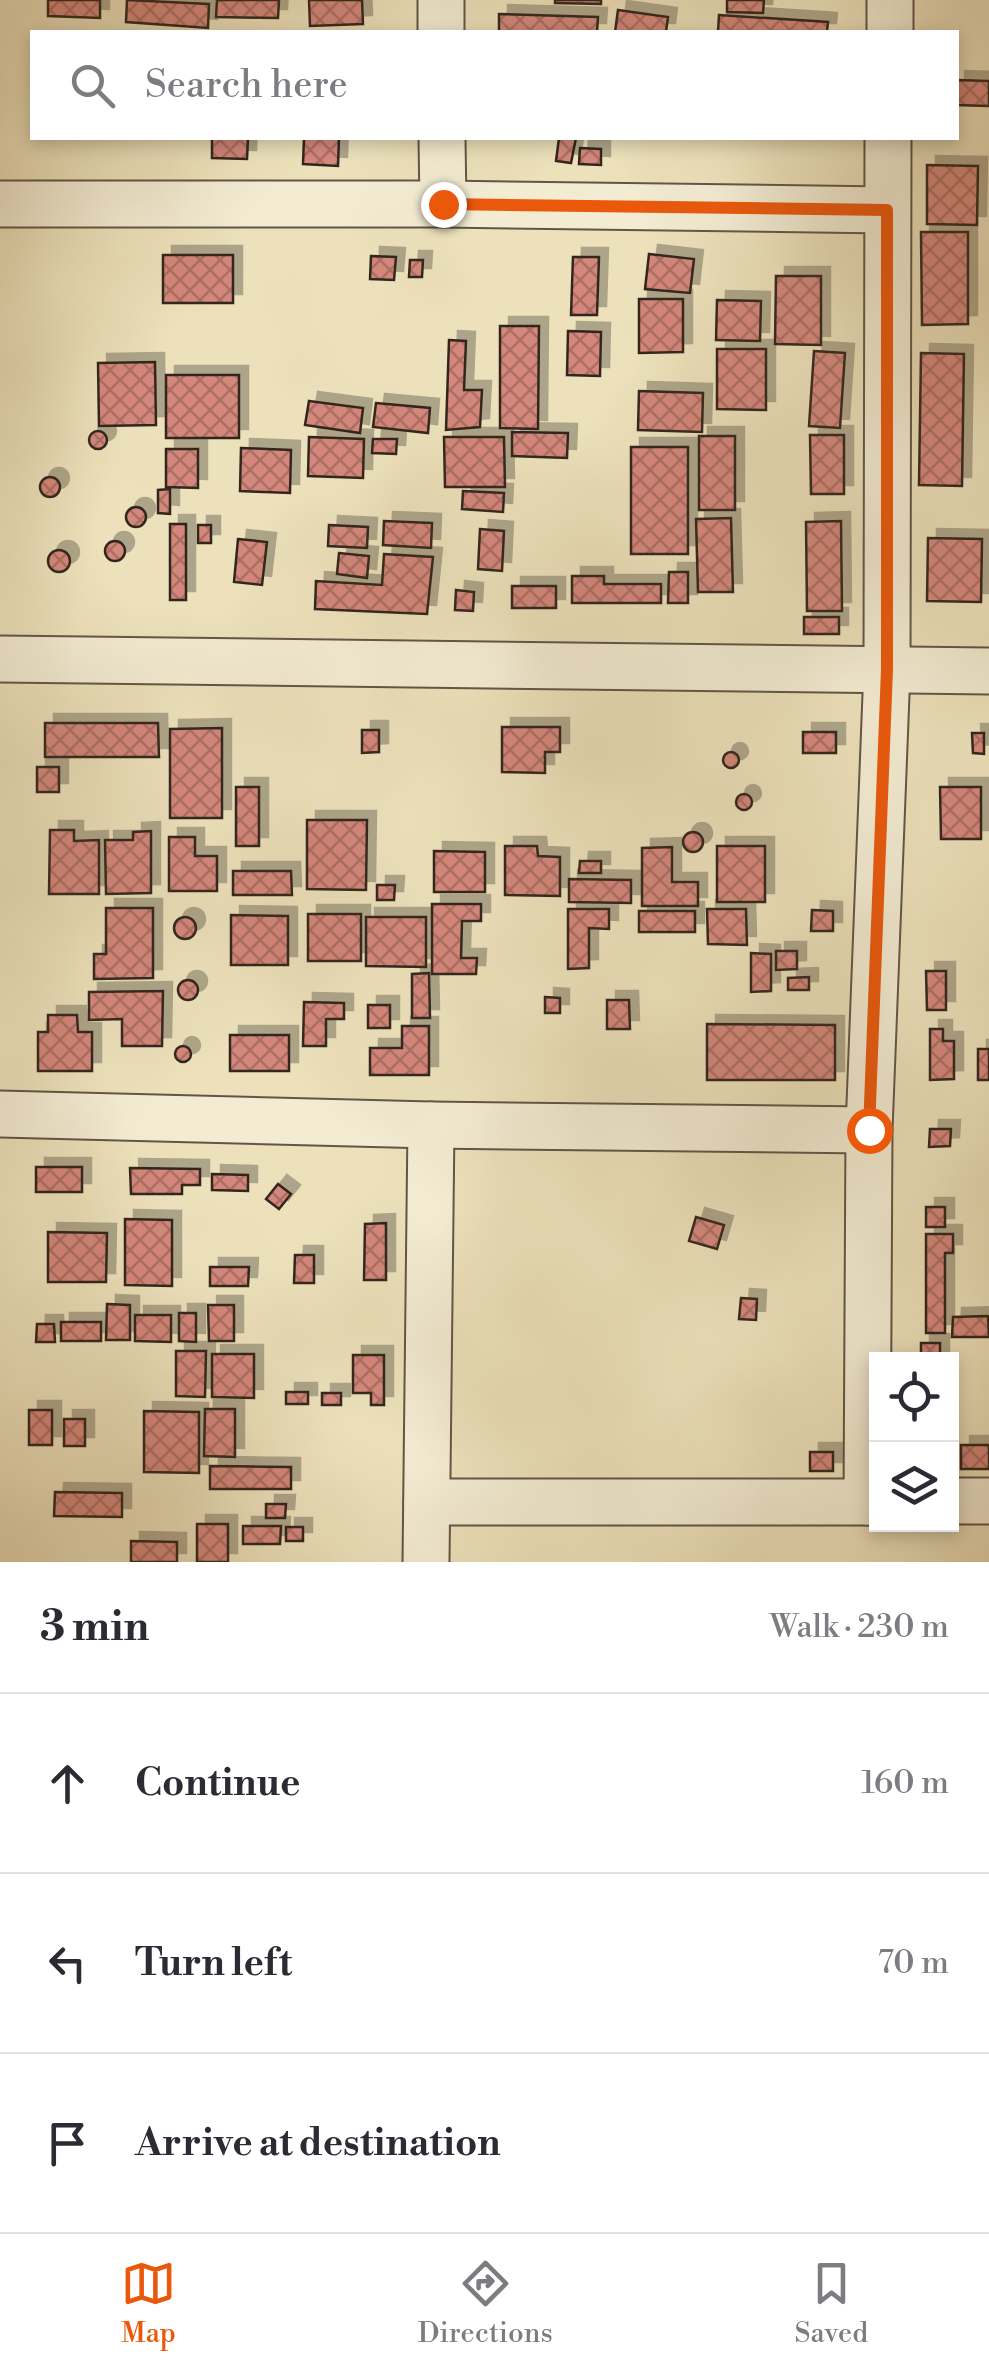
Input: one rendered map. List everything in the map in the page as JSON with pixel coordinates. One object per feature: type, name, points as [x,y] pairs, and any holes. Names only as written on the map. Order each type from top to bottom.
[{"type":"street","points":[[441,0],[441,30]]},
{"type":"street","points":[[890,0],[890,30]]},
{"type":"street","points":[[442,140],[443,204]]},
{"type":"street","points":[[872,1442],[869,1130],[887,669],[888,140]]},
{"type":"street","points":[[0,204],[887,210]]},
{"type":"street","points":[[0,659],[989,670]]},
{"type":"street","points":[[0,1114],[431,1125],[869,1130]]},
{"type":"street","points":[[426,1562],[431,1125]]},
{"type":"street","points":[[959,1501],[989,1500]]},
{"type":"street","points":[[427,1502],[869,1502]]},
{"type":"building","points":[[48,0],[100,0],[100,18],[48,16]]},
{"type":"building","points":[[127,0],[209,4],[208,28],[126,22]]},
{"type":"building","points":[[217,0],[279,0],[278,18],[216,17]]},
{"type":"building","points":[[309,0],[362,0],[363,24],[310,26]]},
{"type":"building","points":[[601,0],[601,4],[555,3]]},
{"type":"building","points":[[727,0],[764,0],[763,13],[727,12]]},
{"type":"building","points":[[618,10],[668,17],[666,30],[615,30]]},
{"type":"building","points":[[499,14],[598,17],[597,30],[499,30]]},
{"type":"building","points":[[719,15],[828,22],[827,30],[718,30]]},
{"type":"building","points":[[959,80],[989,81],[989,106],[959,105]]},
{"type":"building","points":[[212,140],[248,140],[247,159],[212,158]]},
{"type":"building","points":[[304,140],[339,140],[338,166],[303,164]]},
{"type":"building","points":[[559,140],[576,140],[571,163],[556,161]]},
{"type":"building","points":[[580,148],[601,149],[601,165],[579,164]]},
{"type":"building","points":[[927,165],[978,166],[977,225],[927,224]]},
{"type":"building","points":[[921,232],[968,232],[968,324],[922,325]]},
{"type":"building","points":[[649,254],[694,259],[690,293],[645,289]]},
{"type":"building","points":[[163,255],[233,255],[233,303],[163,303]]},
{"type":"building","points":[[371,256],[396,257],[394,280],[370,279]]},
{"type":"building","points":[[573,257],[599,257],[597,315],[571,315]]},
{"type":"building","points":[[410,260],[423,260],[422,277],[409,277]]},
{"type":"building","points":[[776,276],[821,276],[821,345],[775,344]]},
{"type":"building","points":[[639,299],[683,299],[683,352],[639,353]]},
{"type":"building","points":[[717,300],[761,301],[760,341],[716,340]]},
{"type":"building","points":[[500,326],[539,326],[538,429],[500,428]]},
{"type":"building","points":[[568,331],[601,332],[600,376],[567,375]]},
{"type":"building","points":[[449,340],[466,341],[464,390],[482,390],[480,427],[446,430]]},
{"type":"building","points":[[717,349],[766,349],[766,410],[717,409]]},
{"type":"building","points":[[814,351],[845,353],[840,428],[809,426]]},
{"type":"building","points":[[921,353],[964,354],[962,486],[919,485]]},
{"type":"building","points":[[155,362],[156,425],[99,426],[98,363]]},
{"type":"building","points":[[166,375],[239,375],[239,438],[166,438]]},
{"type":"building","points":[[639,391],[703,393],[702,432],[638,430]]},
{"type":"building","points":[[309,401],[363,408],[360,433],[305,425]]},
{"type":"building","points":[[376,403],[430,408],[428,433],[373,427]]},
{"type":"building","points":[[98,431],[107,440],[98,449],[89,440]]},
{"type":"building","points":[[512,432],[568,433],[567,458],[512,456]]},
{"type":"building","points":[[810,435],[844,435],[844,494],[811,494]]},
{"type":"building","points":[[699,436],[735,436],[735,510],[699,510]]},
{"type":"building","points":[[309,437],[364,439],[363,478],[308,476]]},
{"type":"building","points":[[444,437],[504,437],[505,487],[445,487]]},
{"type":"building","points":[[373,439],[397,439],[396,454],[372,453]]},
{"type":"building","points":[[631,447],[688,447],[688,554],[631,554]]},
{"type":"building","points":[[241,448],[291,450],[290,493],[240,491]]},
{"type":"building","points":[[166,449],[198,449],[198,488],[166,487]]},
{"type":"building","points":[[46,477],[54,477],[60,487],[54,497],[46,497],[40,491],[40,483]]},
{"type":"building","points":[[170,489],[170,514],[158,513],[158,490]]},
{"type":"building","points":[[463,491],[504,493],[503,512],[462,509]]},
{"type":"building","points":[[136,507],[146,517],[136,527],[126,517]]},
{"type":"building","points":[[731,518],[733,592],[698,592],[696,519]]},
{"type":"building","points":[[384,521],[432,523],[431,548],[383,545]]},
{"type":"building","points":[[841,521],[842,611],[807,611],[806,522]]},
{"type":"building","points":[[170,524],[186,524],[186,600],[170,600]]},
{"type":"building","points":[[198,525],[211,525],[211,543],[198,543]]},
{"type":"building","points":[[329,525],[368,527],[367,548],[328,546]]},
{"type":"building","points":[[480,529],[504,531],[502,571],[478,569]]},
{"type":"building","points":[[928,538],[982,539],[981,602],[927,601]]},
{"type":"building","points":[[238,539],[267,542],[262,585],[234,582]]},
{"type":"building","points":[[111,541],[119,541],[125,551],[119,561],[111,561],[105,555],[105,547]]},
{"type":"building","points":[[59,550],[70,561],[59,572],[48,561]]},
{"type":"building","points":[[339,553],[369,556],[367,578],[337,574]]},
{"type":"building","points":[[384,554],[433,557],[427,614],[315,609],[316,581],[382,585]]},
{"type":"building","points":[[669,572],[688,572],[688,603],[668,603]]},
{"type":"building","points":[[572,576],[604,576],[604,584],[661,584],[661,603],[572,603]]},
{"type":"building","points":[[512,586],[556,586],[556,608],[512,608]]},
{"type":"building","points":[[456,590],[474,592],[473,611],[455,610]]},
{"type":"building","points":[[804,617],[839,617],[839,634],[804,634]]},
{"type":"building","points":[[45,723],[158,723],[159,757],[45,757]]},
{"type":"building","points":[[502,727],[560,727],[560,752],[545,752],[545,773],[502,772]]},
{"type":"building","points":[[222,728],[222,818],[170,818],[170,729]]},
{"type":"building","points":[[362,730],[379,730],[379,752],[362,753]]},
{"type":"building","points":[[803,732],[836,732],[836,753],[803,753]]},
{"type":"building","points":[[972,733],[984,733],[984,754],[973,753]]},
{"type":"building","points":[[731,752],[739,760],[731,768],[723,760]]},
{"type":"building","points":[[37,767],[59,767],[59,792],[37,792]]},
{"type":"building","points":[[236,787],[259,787],[259,846],[236,846]]},
{"type":"building","points":[[940,787],[981,787],[981,839],[941,839]]},
{"type":"building","points":[[744,794],[752,802],[744,810],[736,802]]},
{"type":"building","points":[[307,820],[367,820],[366,890],[307,889]]},
{"type":"building","points":[[50,830],[74,830],[74,841],[99,840],[99,894],[49,894]]},
{"type":"building","points":[[151,831],[151,893],[106,894],[105,840],[133,840],[133,832]]},
{"type":"building","points":[[693,832],[703,842],[693,852],[683,842]]},
{"type":"building","points":[[169,837],[195,837],[195,856],[217,856],[217,891],[169,891]]},
{"type":"building","points":[[505,846],[537,846],[538,856],[560,857],[560,896],[505,895]]},
{"type":"building","points":[[717,846],[765,846],[765,902],[717,902]]},
{"type":"building","points":[[672,847],[672,882],[698,882],[698,906],[642,906],[642,848]]},
{"type":"building","points":[[434,851],[485,852],[485,892],[434,892]]},
{"type":"building","points":[[580,861],[601,861],[601,873],[579,873]]},
{"type":"building","points":[[233,871],[291,871],[292,895],[233,895]]},
{"type":"building","points":[[569,879],[631,880],[631,903],[569,902]]},
{"type":"building","points":[[377,885],[395,885],[394,900],[377,900]]},
{"type":"building","points":[[432,904],[481,904],[481,921],[462,921],[461,958],[477,958],[476,974],[432,974]]},
{"type":"building","points":[[106,908],[153,908],[153,978],[94,979],[94,954],[106,954]]},
{"type":"building","points":[[568,909],[609,909],[609,929],[589,928],[589,968],[568,969]]},
{"type":"building","points":[[707,909],[746,909],[747,945],[708,944]]},
{"type":"building","points":[[812,910],[833,911],[833,931],[811,931]]},
{"type":"building","points":[[639,911],[695,911],[695,932],[639,932]]},
{"type":"building","points":[[308,914],[361,914],[361,961],[308,961]]},
{"type":"building","points":[[231,915],[288,916],[288,965],[231,965]]},
{"type":"building","points":[[185,917],[193,920],[193,936],[185,939],[177,936],[174,928],[177,920]]},
{"type":"building","points":[[366,917],[426,917],[426,967],[366,966]]},
{"type":"building","points":[[776,951],[797,951],[797,969],[776,970]]},
{"type":"building","points":[[751,953],[771,954],[771,991],[751,992]]},
{"type":"building","points":[[926,971],[946,971],[946,1010],[927,1010]]},
{"type":"building","points":[[429,973],[430,1018],[412,1018],[412,974]]},
{"type":"building","points":[[809,977],[809,990],[788,990],[788,978]]},
{"type":"building","points":[[188,980],[198,990],[188,1000],[178,990]]},
{"type":"building","points":[[163,991],[162,1046],[122,1046],[122,1019],[89,1020],[89,992]]},
{"type":"building","points":[[545,997],[560,998],[560,1013],[545,1013]]},
{"type":"building","points":[[607,1000],[629,1000],[630,1029],[607,1029]]},
{"type":"building","points":[[304,1002],[344,1003],[344,1019],[326,1019],[326,1046],[303,1046]]},
{"type":"building","points":[[368,1005],[390,1005],[390,1028],[368,1028]]},
{"type":"building","points":[[48,1015],[77,1015],[78,1032],[92,1032],[92,1071],[38,1071],[38,1032],[48,1032]]},
{"type":"building","points":[[707,1024],[835,1025],[835,1080],[707,1080]]},
{"type":"building","points":[[402,1026],[429,1026],[429,1075],[370,1075],[370,1048],[402,1048]]},
{"type":"building","points":[[930,1029],[943,1029],[943,1041],[954,1041],[954,1079],[930,1080]]},
{"type":"building","points":[[230,1035],[289,1035],[289,1071],[230,1071]]},
{"type":"building","points":[[183,1046],[191,1054],[183,1062],[175,1054]]},
{"type":"building","points":[[978,1049],[989,1049],[989,1080],[978,1080]]},
{"type":"building","points":[[930,1129],[951,1129],[950,1146],[929,1147]]},
{"type":"building","points":[[36,1167],[82,1167],[82,1192],[36,1192]]},
{"type":"building","points":[[130,1168],[200,1169],[200,1185],[182,1185],[182,1194],[131,1194]]},
{"type":"building","points":[[212,1174],[248,1175],[248,1191],[212,1190]]},
{"type":"building","points":[[278,1184],[291,1194],[279,1209],[266,1199]]},
{"type":"building","points":[[926,1207],[945,1207],[945,1227],[926,1227]]},
{"type":"building","points":[[696,1217],[724,1225],[717,1249],[689,1241]]},
{"type":"building","points":[[125,1219],[172,1220],[172,1286],[125,1285]]},
{"type":"building","points":[[386,1223],[386,1280],[364,1280],[365,1224]]},
{"type":"building","points":[[48,1232],[107,1233],[106,1282],[48,1282]]},
{"type":"building","points":[[926,1234],[953,1234],[953,1253],[945,1253],[945,1333],[926,1333]]},
{"type":"building","points":[[295,1255],[314,1255],[314,1283],[294,1283]]},
{"type":"building","points":[[210,1267],[249,1267],[248,1286],[210,1286]]},
{"type":"building","points":[[741,1298],[757,1299],[756,1320],[739,1319]]},
{"type":"building","points":[[107,1304],[130,1305],[130,1340],[106,1340]]},
{"type":"building","points":[[208,1305],[234,1305],[234,1341],[209,1341]]},
{"type":"building","points":[[179,1313],[196,1313],[196,1342],[179,1341]]},
{"type":"building","points":[[135,1315],[171,1315],[171,1342],[135,1341]]},
{"type":"building","points":[[988,1316],[989,1337],[952,1337],[953,1317]]},
{"type":"building","points":[[61,1322],[101,1322],[101,1341],[61,1341]]},
{"type":"building","points":[[37,1324],[54,1324],[55,1342],[36,1342]]},
{"type":"building","points":[[921,1343],[940,1343],[940,1352],[921,1352]]},
{"type":"building","points":[[176,1351],[206,1351],[205,1397],[176,1396]]},
{"type":"building","points":[[212,1354],[254,1354],[254,1398],[212,1397]]},
{"type":"building","points":[[353,1355],[384,1355],[384,1405],[371,1405],[371,1393],[353,1393]]},
{"type":"building","points":[[286,1392],[308,1392],[308,1404],[286,1404]]},
{"type":"building","points":[[322,1393],[341,1393],[341,1405],[322,1405]]},
{"type":"building","points":[[205,1409],[235,1409],[235,1457],[204,1456]]},
{"type":"building","points":[[29,1410],[52,1410],[52,1445],[29,1445]]},
{"type":"building","points":[[144,1411],[199,1412],[199,1473],[144,1472]]},
{"type":"building","points":[[64,1419],[85,1419],[85,1446],[64,1446]]},
{"type":"building","points":[[961,1445],[989,1445],[989,1469],[961,1469]]},
{"type":"building","points":[[810,1452],[833,1452],[833,1471],[810,1471]]},
{"type":"building","points":[[210,1466],[291,1467],[291,1489],[210,1489]]},
{"type":"building","points":[[55,1492],[122,1493],[122,1517],[54,1516]]},
{"type":"building","points":[[266,1504],[286,1504],[285,1518],[266,1518]]},
{"type":"building","points":[[197,1524],[228,1524],[228,1562],[197,1562]]},
{"type":"building","points":[[243,1526],[281,1526],[280,1544],[243,1544]]},
{"type":"building","points":[[286,1527],[303,1527],[303,1541],[286,1541]]},
{"type":"building","points":[[131,1541],[177,1542],[177,1562],[131,1562]]},
{"type":"route","points":[[443,204],[887,210],[887,669],[869,1130]]}]
